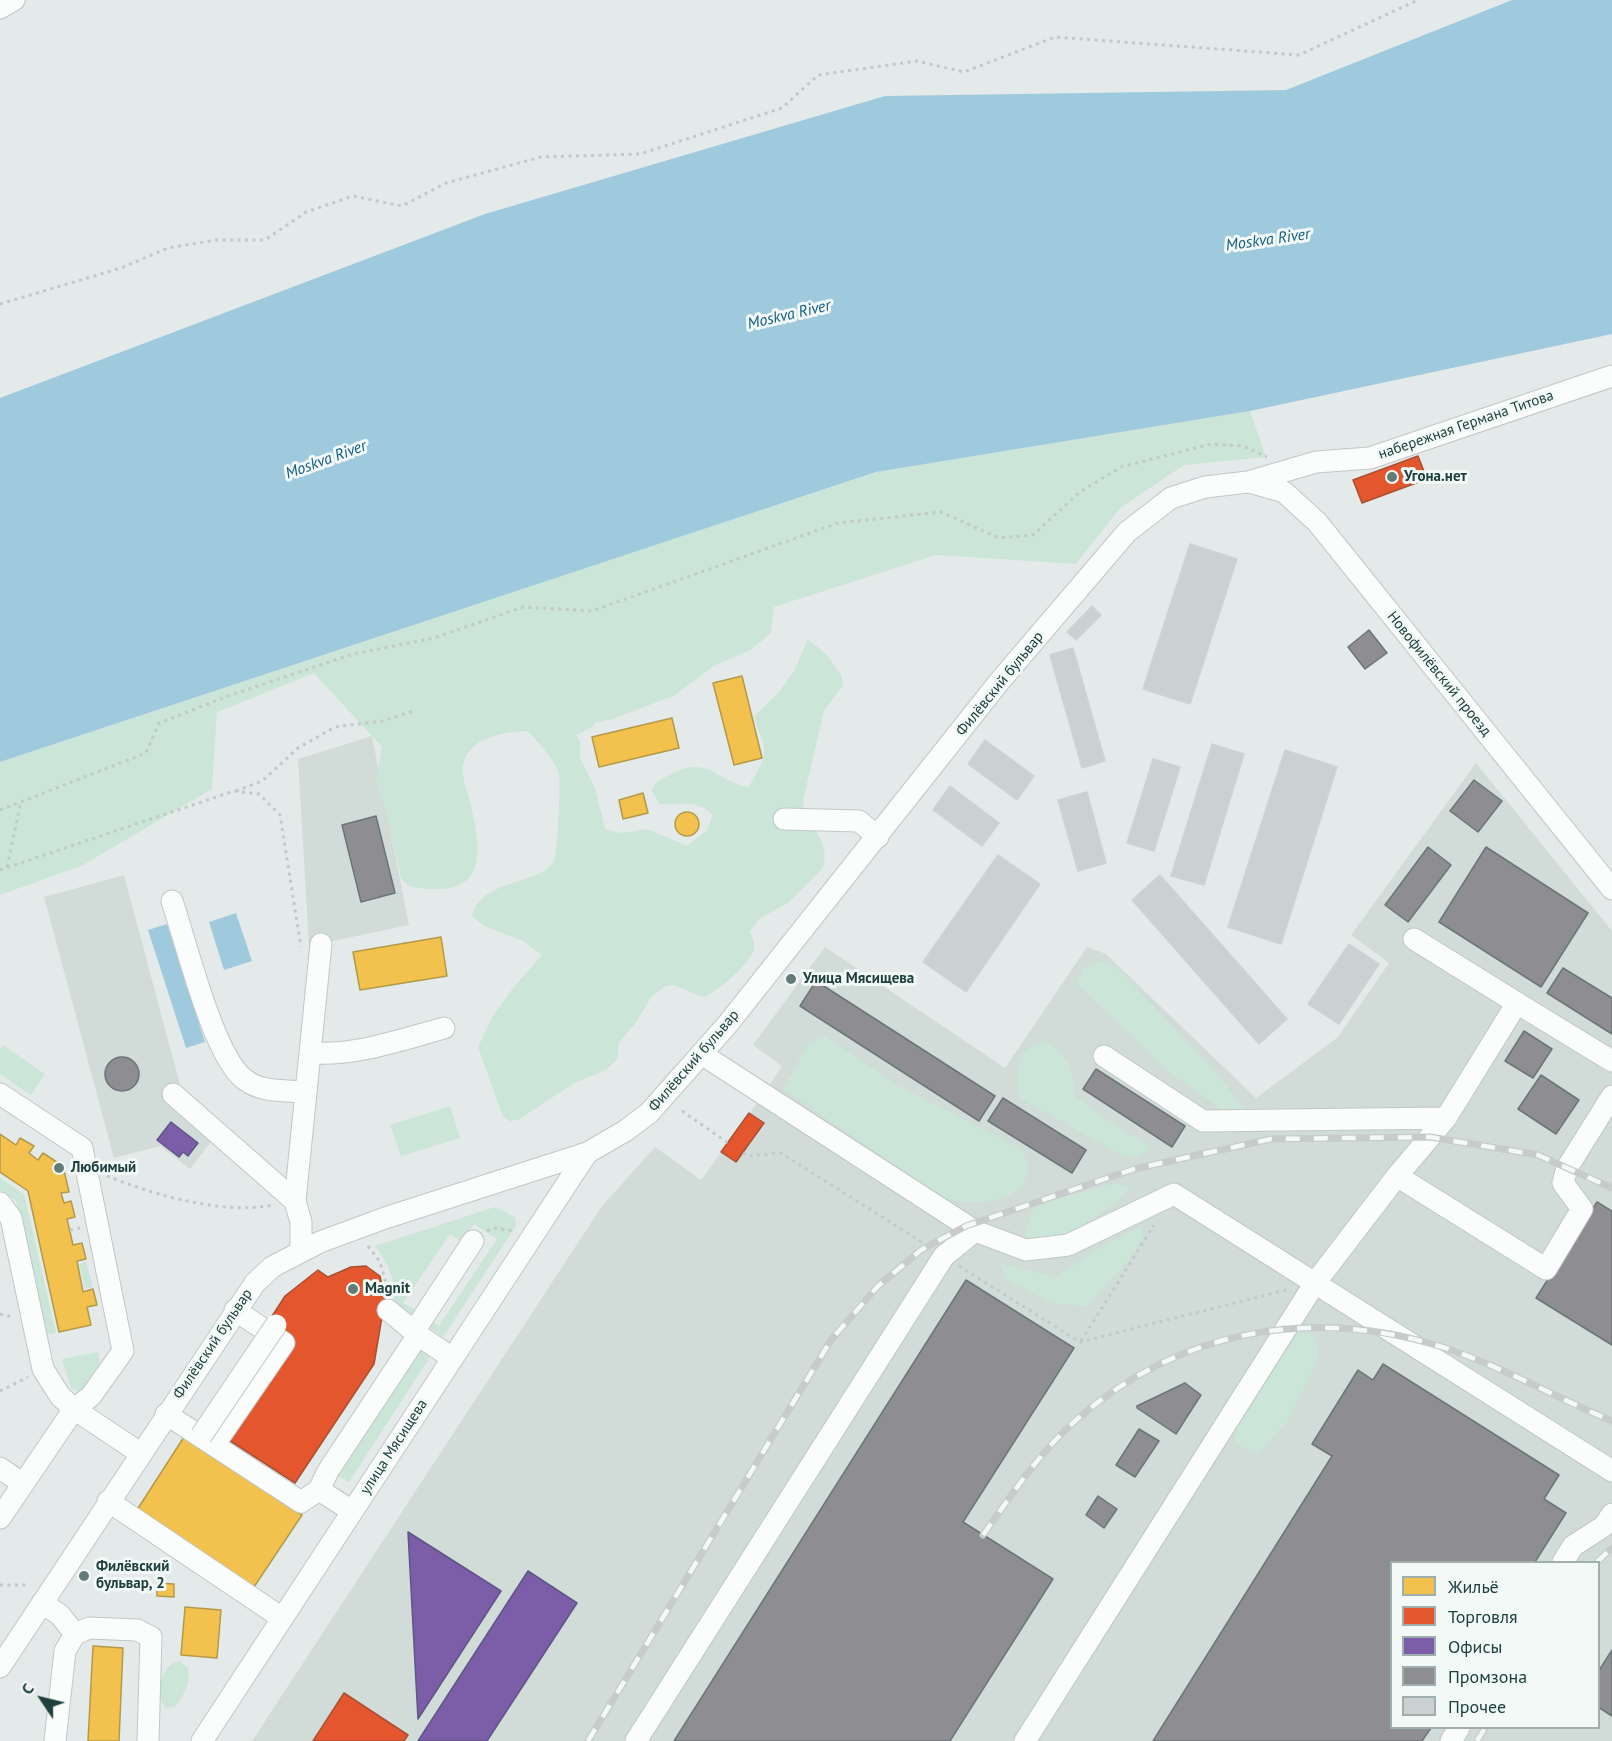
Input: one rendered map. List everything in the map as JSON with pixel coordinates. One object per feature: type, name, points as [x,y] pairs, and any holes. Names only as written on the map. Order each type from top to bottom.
[{"type":"street","points":[[0,8],[14,0]]},
{"type":"street","name":"набережная Германа Титова","points":[[1248,482],[1316,462],[1370,458],[1612,376]]},
{"type":"street","name":"Филёвский бульвар","points":[[0,1667],[255,1283],[272,1267],[301,1251],[385,1218],[587,1153],[625,1131],[649,1113],[703,1054],[878,837],[999,682],[1127,532],[1171,498],[1205,487],[1248,482]]},
{"type":"street","name":"Новофилёвский проезд","points":[[1248,482],[1284,492],[1317,522],[1612,889]]},
{"type":"street","points":[[784,819],[859,821],[878,837]]},
{"type":"street","points":[[172,901],[220,1049],[227,1059],[244,1080],[262,1089],[306,1092]]},
{"type":"street","points":[[1414,939],[1612,1061]]},
{"type":"street","points":[[301,1251],[301,1221],[295,1201],[321,944]]},
{"type":"street","points":[[1025,1741],[1315,1283],[1396,1176],[1446,1118],[1517,1003]]},
{"type":"street","points":[[310,1053],[329,1054],[380,1045],[444,1028]]},
{"type":"street","points":[[703,1054],[975,1231],[1026,1250],[1068,1245],[1174,1194],[1612,1471]]},
{"type":"street","points":[[1104,1056],[1203,1121],[1446,1118]]},
{"type":"street","points":[[0,1094],[82,1148],[123,1351],[91,1396],[74,1409],[0,1518]]},
{"type":"street","points":[[173,1094],[295,1201]]},
{"type":"street","points":[[1396,1176],[1546,1269],[1582,1209],[1563,1182],[1567,1168],[1612,1096]]},
{"type":"street","name":"улица Мясищева","points":[[202,1741],[587,1153]]},
{"type":"street","points":[[0,1203],[11,1218],[43,1369],[60,1396],[74,1409],[140,1453]]},
{"type":"street","points":[[636,1741],[944,1256],[975,1231]]},
{"type":"street","points":[[166,1414],[301,1502],[319,1490],[328,1471],[473,1241]]},
{"type":"street","points":[[208,1441],[284,1342],[235,1310]]},
{"type":"street","points":[[388,1310],[452,1358]]},
{"type":"street","points":[[208,1441],[276,1325]]},
{"type":"street","points":[[0,1468],[23,1484]]},
{"type":"street","points":[[319,1490],[352,1511]]},
{"type":"street","points":[[108,1502],[282,1618]]},
{"type":"street","points":[[1564,1561],[1573,1546],[1604,1526],[1612,1514]]},
{"type":"street","points":[[42,1603],[60,1615],[75,1634]]},
{"type":"street","points":[[55,1741],[65,1651],[75,1634],[89,1628],[137,1630],[151,1636],[148,1741]]},
{"type":"path","points":[[0,304],[121,268],[168,248],[216,240],[265,240],[306,212],[353,196],[402,206],[446,183],[541,157],[640,154],[782,108],[818,75],[917,61],[964,72],[1055,37],[1299,56],[1418,0]]},
{"type":"path","points":[[0,810],[146,753],[159,723],[231,695],[352,654],[434,638],[523,607],[592,611],[838,523],[941,512],[999,538],[1033,535],[1080,492],[1121,467],[1211,444],[1243,446],[1270,459]]},
{"type":"path","points":[[0,870],[262,781],[298,748],[335,727],[382,722],[414,711]]},
{"type":"path","points":[[234,791],[259,794],[280,815],[301,949],[320,969]]},
{"type":"path","points":[[7,867],[21,802]]},
{"type":"path","points":[[682,1111],[728,1143]]},
{"type":"path","points":[[742,1153],[747,1156],[781,1153]]},
{"type":"path","points":[[86,1168],[119,1181],[191,1202],[256,1208],[295,1201]]},
{"type":"path","points":[[1155,1223],[1080,1342],[1315,1283]]},
{"type":"path","points":[[70,1230],[84,1227]]},
{"type":"path","points":[[473,1241],[483,1232],[493,1228],[520,1232]]},
{"type":"path","points":[[368,1246],[380,1262],[389,1291],[388,1310]]},
{"type":"path","points":[[0,1391],[43,1369]]},
{"type":"path","points":[[0,1585],[27,1586]]},
{"type":"shaded area","points":[[372,736],[409,925],[309,946],[298,759]]},
{"type":"shaded area","points":[[1476,763],[1612,931],[1612,1741],[252,1741],[602,1206],[655,1147],[701,1180],[763,1095],[782,1066],[753,1045],[825,947],[1005,1068],[1087,947],[1106,954],[1256,1098],[1338,1037],[1389,963],[1351,935]]},
{"type":"shaded area","points":[[124,875],[180,1085],[166,1103],[213,1139],[190,1169],[160,1146],[114,1158],[44,897]]},
{"type":"green space","points":[[1250,411],[1266,457],[1184,465],[1120,508],[1076,564],[936,555],[774,607],[771,633],[752,649],[714,666],[675,695],[613,719],[596,722],[591,728],[576,735],[580,742],[580,758],[595,788],[605,829],[621,833],[647,829],[687,846],[707,830],[713,815],[700,806],[660,804],[651,790],[656,784],[674,773],[696,767],[712,771],[749,787],[760,767],[764,752],[755,715],[779,692],[794,671],[808,639],[828,656],[842,677],[843,685],[824,711],[803,801],[808,818],[824,848],[823,868],[788,903],[760,918],[750,931],[754,944],[752,955],[724,984],[703,997],[674,985],[666,986],[652,996],[635,1024],[619,1042],[617,1059],[606,1070],[576,1082],[518,1120],[510,1121],[503,1117],[478,1047],[493,1016],[513,988],[542,955],[523,941],[484,926],[472,916],[476,905],[484,897],[505,886],[539,874],[550,867],[555,858],[559,800],[558,771],[545,750],[527,731],[506,733],[484,740],[469,752],[464,761],[465,785],[477,837],[476,865],[471,875],[462,883],[448,888],[416,888],[406,884],[401,878],[388,819],[376,780],[382,747],[314,673],[217,712],[212,789],[83,865],[0,895],[0,762],[876,472]]},
{"type":"green space","points":[[1100,962],[1108,962],[1121,972],[1213,1069],[1241,1104],[1244,1112],[1227,1113],[1169,1072],[1076,983],[1084,968]]},
{"type":"green space","points":[[825,1036],[897,1085],[1021,1149],[1029,1164],[1024,1182],[1008,1196],[985,1202],[951,1200],[941,1197],[783,1089],[809,1043]]},
{"type":"green space","points":[[1046,1042],[1069,1065],[1075,1096],[1122,1130],[1145,1142],[1150,1149],[1136,1158],[1119,1154],[1020,1098],[1017,1080],[1021,1058],[1030,1048]]},
{"type":"green space","points":[[3,1045],[45,1074],[31,1095],[0,1074],[0,1050]]},
{"type":"green space","points":[[450,1106],[460,1138],[401,1156],[390,1125]]},
{"type":"green space","points":[[0,1178],[24,1194],[56,1333],[45,1335],[16,1201],[0,1190]]},
{"type":"green space","points":[[1116,1183],[1130,1187],[1112,1206],[1098,1216],[1052,1239],[1027,1240],[1025,1232],[1034,1208],[1050,1201]]},
{"type":"green space","points":[[495,1207],[515,1217],[516,1226],[443,1337],[424,1325],[428,1318],[439,1326],[497,1239],[474,1224],[462,1242],[450,1234],[403,1303],[415,1309],[412,1314],[393,1303],[392,1279],[375,1246]]},
{"type":"green space","points":[[1140,1227],[1144,1234],[1132,1256],[1088,1306],[1052,1303],[1007,1280],[999,1263],[1055,1277],[1101,1247]]},
{"type":"green space","points":[[86,1262],[93,1287],[85,1289],[79,1264]]},
{"type":"green space","points":[[1296,1332],[1312,1334],[1319,1348],[1318,1359],[1289,1419],[1260,1452],[1248,1451],[1238,1444],[1234,1437],[1244,1415]]},
{"type":"green space","points":[[416,1347],[432,1354],[349,1482],[332,1473]]},
{"type":"green space","points":[[98,1352],[100,1363],[81,1392],[71,1388],[62,1359]]},
{"type":"green space","points":[[179,1661],[188,1668],[187,1683],[176,1706],[166,1708],[160,1695],[161,1681],[168,1668]]},
{"type":"water","name":"Moskva River","points":[[1512,0],[1612,0],[1612,334],[1250,411],[876,472],[0,762],[0,398],[485,214],[885,96],[1286,90]]},
{"type":"water","points":[[236,913],[252,961],[224,970],[209,922]]},
{"type":"water","points":[[167,924],[205,1042],[186,1048],[148,930]]},
{"type":"building: Жильё","points":[[742,676],[762,758],[734,765],[713,683]]},
{"type":"building: Жильё","points":[[672,718],[679,748],[599,767],[592,737]]},
{"type":"building: Жильё","points":[[643,793],[648,813],[623,819],[619,800]]},
{"type":"building: Жильё","points":[[687,812],[695,816],[699,824],[695,832],[687,836],[679,832],[675,824],[679,816]]},
{"type":"building: Жильё","points":[[441,937],[447,976],[360,990],[353,952]]},
{"type":"building: Жильё","points":[[0,1134],[16,1145],[20,1138],[34,1146],[29,1153],[38,1160],[43,1153],[63,1166],[69,1192],[61,1193],[64,1203],[71,1201],[75,1217],[67,1219],[73,1245],[82,1243],[86,1259],[77,1261],[83,1292],[93,1289],[97,1305],[87,1307],[91,1325],[59,1332],[28,1191],[0,1172]]},
{"type":"building: Жильё","points":[[184,1437],[302,1515],[252,1590],[135,1513]]},
{"type":"building: Жильё","points":[[157,1583],[174,1584],[174,1597],[157,1596]]},
{"type":"building: Жильё","points":[[185,1607],[221,1610],[217,1658],[181,1655]]},
{"type":"building: Жильё","points":[[93,1646],[123,1648],[119,1741],[88,1741]]},
{"type":"building: Торговля","points":[[1418,456],[1427,479],[1362,503],[1353,480]]},
{"type":"building: Торговля","points":[[749,1113],[764,1123],[736,1162],[721,1152]]},
{"type":"building: Торговля","points":[[366,1266],[380,1276],[385,1299],[374,1364],[295,1483],[224,1437],[293,1337],[269,1321],[285,1296],[318,1270],[328,1277],[351,1267]]},
{"type":"building: Торговля","points":[[344,1693],[408,1735],[404,1741],[313,1741]]},
{"type":"building: Офисы","points":[[171,1122],[198,1143],[188,1156],[183,1152],[179,1157],[157,1140]]},
{"type":"building: Офисы","points":[[408,1532],[501,1591],[418,1719]]},
{"type":"building: Офисы","points":[[528,1571],[577,1603],[487,1741],[418,1741]]},
{"type":"building: Промзона","points":[[1369,630],[1387,653],[1365,669],[1348,647]]},
{"type":"building: Промзона","points":[[1474,780],[1502,801],[1478,832],[1450,811]]},
{"type":"building: Промзона","points":[[376,816],[395,893],[361,902],[342,825]]},
{"type":"building: Промзона","points":[[1428,847],[1451,865],[1408,922],[1385,905]]},
{"type":"building: Промзона","points":[[1486,847],[1588,913],[1541,987],[1439,922]]},
{"type":"building: Промзона","points":[[1563,968],[1612,998],[1612,1034],[1547,993]]},
{"type":"building: Промзона","points":[[816,981],[995,1096],[979,1121],[800,1006]]},
{"type":"building: Промзона","points":[[1524,1031],[1552,1049],[1533,1078],[1505,1061]]},
{"type":"building: Промзона","points":[[122,1057],[134,1062],[139,1074],[134,1086],[122,1091],[110,1086],[105,1074],[110,1062]]},
{"type":"building: Промзона","points":[[1096,1069],[1185,1126],[1172,1147],[1083,1089]]},
{"type":"building: Промзона","points":[[1541,1075],[1579,1100],[1556,1134],[1518,1109]]},
{"type":"building: Промзона","points":[[1003,1098],[1086,1150],[1072,1173],[988,1121]]},
{"type":"building: Промзона","points":[[1597,1202],[1612,1211],[1612,1345],[1536,1298]]},
{"type":"building: Промзона","points":[[966,1280],[1074,1348],[963,1522],[1053,1579],[950,1741],[674,1741]]},
{"type":"building: Промзона","points":[[1383,1364],[1559,1475],[1544,1499],[1566,1513],[1536,1561],[1390,1561],[1390,1729],[1430,1729],[1422,1741],[1153,1741],[1332,1456],[1312,1444],[1358,1370],[1373,1380]]},
{"type":"building: Промзона","points":[[1185,1383],[1201,1395],[1176,1434],[1137,1408],[1137,1406]]},
{"type":"building: Промзона","points":[[1139,1429],[1159,1441],[1135,1477],[1116,1465]]},
{"type":"building: Промзона","points":[[1098,1496],[1117,1509],[1104,1528],[1086,1515]]},
{"type":"building: Промзона","points":[[1612,1650],[1612,1716],[1600,1708],[1600,1669]]},
{"type":"building: Прочее","points":[[1190,544],[1237,559],[1190,704],[1143,689]]},
{"type":"building: Прочее","points":[[1092,606],[1101,615],[1076,640],[1067,632]]},
{"type":"building: Прочее","points":[[1073,648],[1105,761],[1082,768],[1050,655]]},
{"type":"building: Прочее","points":[[985,740],[1034,776],[1017,800],[968,764]]},
{"type":"building: Прочее","points":[[1212,744],[1244,754],[1204,885],[1171,876]]},
{"type":"building: Прочее","points":[[1285,750],[1337,767],[1281,944],[1228,927]]},
{"type":"building: Прочее","points":[[1153,759],[1180,767],[1154,851],[1127,843]]},
{"type":"building: Прочее","points":[[950,786],[999,823],[982,846],[933,810]]},
{"type":"building: Прочее","points":[[1087,792],[1106,863],[1078,871],[1058,800]]},
{"type":"building: Прочее","points":[[998,855],[1040,884],[966,992],[923,962]]},
{"type":"building: Прочее","points":[[1160,875],[1287,1019],[1259,1044],[1132,900]]},
{"type":"building: Прочее","points":[[1349,944],[1379,964],[1339,1024],[1308,1004]]},
{"type":"railway","points":[[588,1741],[831,1340],[878,1286],[921,1250],[966,1226],[1134,1169],[1271,1139],[1430,1137],[1538,1155],[1612,1188]]},
{"type":"railway","points":[[983,1535],[1026,1476],[1061,1434],[1114,1391],[1157,1366],[1201,1347],[1248,1335],[1295,1328],[1344,1328],[1393,1335],[1464,1355],[1507,1372],[1612,1421]]},
{"type":"railway","points":[[1598,1561],[1612,1548]]},
{"type":"railway","points":[[1477,1741],[1484,1729]]},
{"type":"place","name":"Угона.нет","points":[[1392,477]]},
{"type":"place","name":"Улица Мясищева","points":[[791,979]]},
{"type":"place","name":"Любимый","points":[[59,1168]]},
{"type":"place","name":"Magnit","points":[[353,1289]]},
{"type":"place","name":"Филёвский бульвар, 2","points":[[84,1576]]}]
